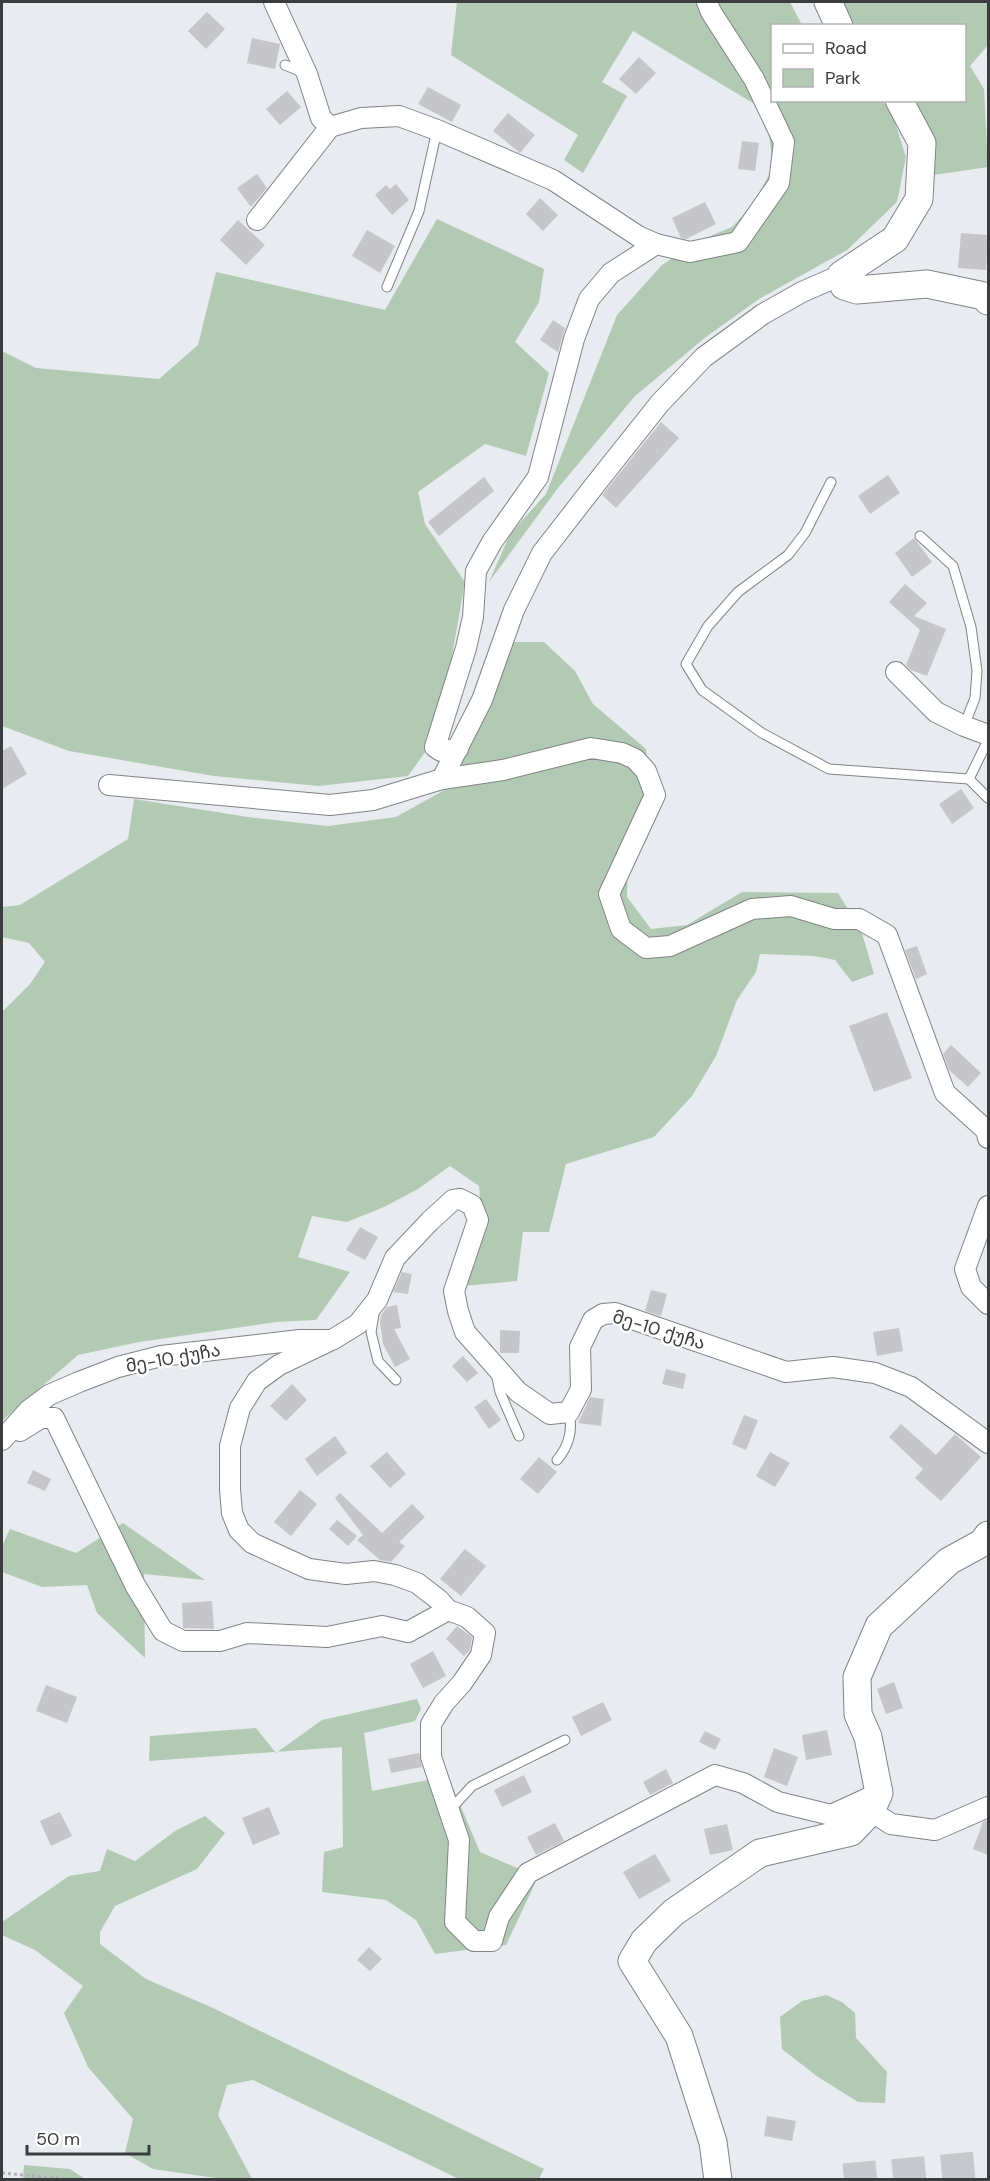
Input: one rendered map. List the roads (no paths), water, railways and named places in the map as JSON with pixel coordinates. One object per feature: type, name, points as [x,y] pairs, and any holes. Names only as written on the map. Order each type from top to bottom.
[{"type":"street","points":[[274,2],[307,74],[321,118],[330,128]]},
{"type":"street","points":[[257,220],[330,128],[361,118],[399,116],[553,180],[638,237],[656,244],[690,252],[738,242],[779,183],[784,142],[754,79],[707,2]]},
{"type":"street","points":[[828,2],[838,24]]},
{"type":"street","points":[[442,779],[482,700],[514,610],[542,553],[660,403],[704,357],[763,314],[802,292],[841,275],[895,239],[919,199],[922,144],[900,102]]},
{"type":"street","points":[[458,749],[441,751],[435,747],[466,648],[473,616],[476,571],[492,542],[538,477],[574,339],[589,299],[610,273],[656,244]]},
{"type":"street","points":[[841,275],[844,286],[857,290],[927,284],[984,296],[988,301]]},
{"type":"street","points":[[896,672],[936,712],[988,735]]},
{"type":"street","points":[[110,785],[330,805],[373,800],[442,779],[503,770],[591,748],[622,753],[635,759],[646,771],[655,795],[609,894],[621,929],[646,948],[670,946],[752,909],[791,906],[834,919],[859,919],[887,935],[945,1093],[986,1130],[988,1138]]},
{"type":"street","points":[[569,1412],[550,1414],[518,1392],[465,1332],[454,1291],[478,1220],[472,1205],[460,1199],[453,1200],[395,1258],[377,1300],[358,1324],[332,1340],[279,1365],[257,1381],[240,1408],[230,1446],[232,1513],[239,1530],[252,1543],[309,1569],[346,1574],[374,1571],[395,1575],[417,1584],[439,1600],[448,1610],[467,1617],[485,1633],[481,1655],[431,1724],[431,1757],[459,1840],[455,1922],[474,1941],[492,1941],[499,1917],[528,1873],[715,1775],[743,1783],[778,1802],[831,1815],[875,1802]]},
{"type":"street","points":[[988,1206],[965,1269],[971,1287],[988,1304]]},
{"type":"street","name":"მე-10 ქუჩა","points":[[569,1412],[581,1389],[580,1347],[593,1320],[603,1314],[615,1313],[786,1372],[833,1367],[875,1372],[911,1387],[988,1443]]},
{"type":"street","name":"მე-10 ქუჩა","points":[[2,1441],[29,1410],[50,1395],[118,1367],[161,1356],[300,1340],[332,1340]]},
{"type":"street","points":[[2,1441],[41,1418],[54,1418],[135,1585],[163,1631],[183,1641],[220,1641],[247,1633],[327,1637],[381,1626],[408,1632],[448,1610]]},
{"type":"street","points":[[988,1535],[982,1543],[949,1561],[879,1626],[856,1677],[858,1714],[868,1737],[875,1802],[891,1824],[935,1830],[988,1807]]},
{"type":"street","points":[[718,2180],[713,2142],[679,2036],[632,1961],[644,1941],[674,1912],[760,1853],[851,1832],[875,1802]]},
{"type":"lane","points":[[285,65],[307,74]]},
{"type":"lane","points":[[387,287],[419,211],[437,130]]},
{"type":"lane","points":[[831,482],[805,533],[788,555],[738,592],[708,626],[686,664],[702,690],[762,732],[829,769],[969,779],[988,798]]},
{"type":"lane","points":[[920,536],[953,566],[971,627],[976,671],[975,698],[964,726]]},
{"type":"lane","points":[[969,779],[988,740]]},
{"type":"lane","points":[[377,1300],[371,1332],[378,1361],[396,1380]]},
{"type":"lane","points":[[495,1368],[500,1392],[519,1436]]},
{"type":"lane","points":[[557,1460],[565,1451],[572,1426],[569,1412]]},
{"type":"lane","points":[[449,1811],[472,1786],[565,1740]]},
{"type":"tunnel","points":[[844,2180],[988,2167]]}]
